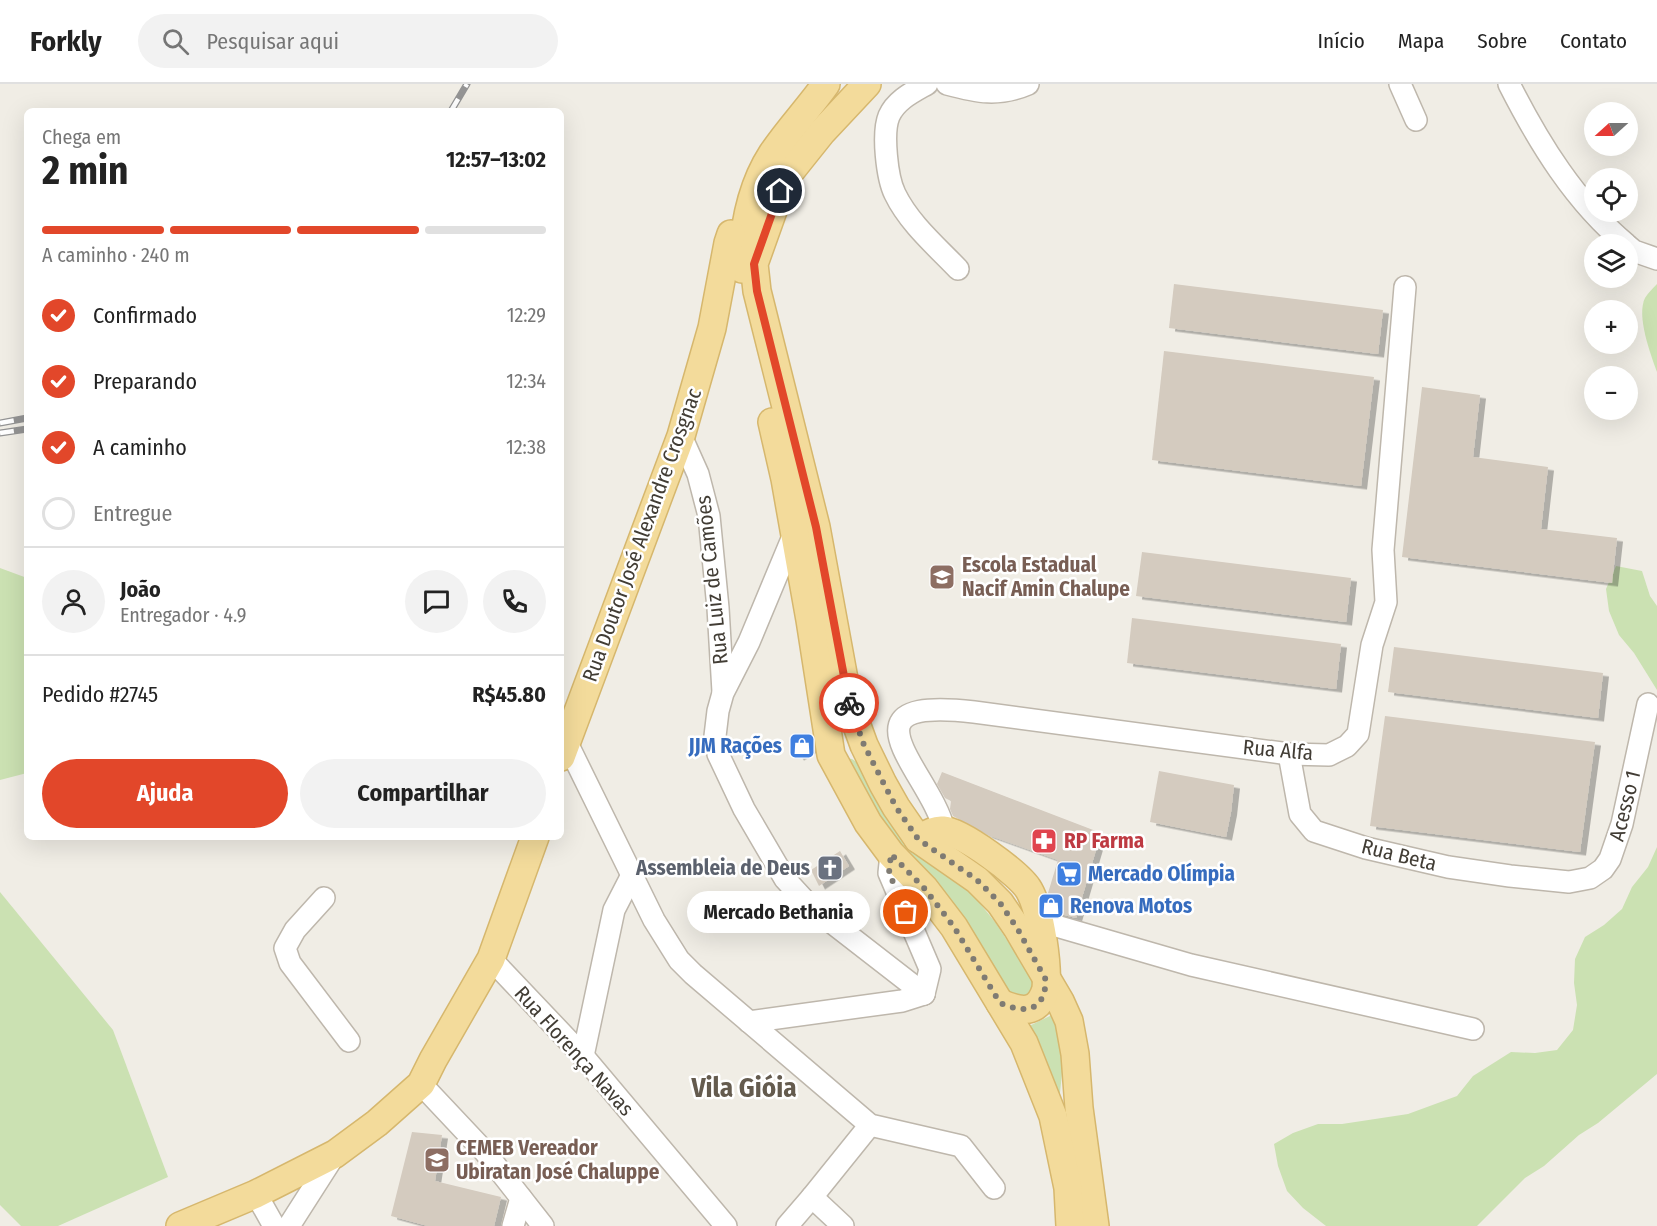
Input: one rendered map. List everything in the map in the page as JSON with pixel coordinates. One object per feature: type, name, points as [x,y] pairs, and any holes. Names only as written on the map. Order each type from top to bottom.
[{"type":"main road","points":[[826,84],[772,154],[758,183],[749,207],[742,247],[741,271],[784,479],[810,620],[831,755],[868,823],[891,854],[925,889],[954,927],[1024,1043],[1053,1116],[1068,1188],[1070,1226]]},
{"type":"main road","points":[[867,84],[822,132],[790,172],[780,191],[754,264],[757,291],[816,527],[848,701],[864,745],[896,807],[918,839],[977,880],[1000,903],[1060,1001],[1069,1021],[1075,1054],[1079,1108],[1095,1226]]},
{"type":"main road","name":"Rua Doutor José Alexandre Crosgnac","points":[[564,749],[681,436],[707,348],[728,243],[741,214],[749,207]]},
{"type":"main road","points":[[714,311],[735,303],[747,305]]},
{"type":"main road","points":[[831,755],[848,745],[864,745]]},
{"type":"main road","points":[[918,839],[934,831],[944,830],[971,843],[1003,866],[1023,882],[1030,892],[1039,921],[1046,980],[1043,998],[1037,1005],[1024,1010],[1000,1003]]},
{"type":"main road","points":[[180,1226],[256,1194],[335,1154],[377,1123],[421,1084],[491,959],[534,840]]},
{"type":"main road","points":[[952,862],[1003,866]]},
{"type":"street","points":[[927,84],[906,96],[888,117],[886,140],[888,165],[895,194],[915,225],[958,269]]},
{"type":"street","points":[[947,84],[996,94],[1028,84]]},
{"type":"street","points":[[1400,84],[1416,120]]},
{"type":"street","points":[[1509,84],[1524,114],[1559,171],[1613,234]]},
{"type":"street","points":[[1638,252],[1657,259]]},
{"type":"street","name":"Rua Alfa","points":[[944,830],[939,811],[902,749],[898,734],[900,724],[907,717],[926,709],[964,711],[1289,754],[1329,754],[1347,746],[1358,734],[1372,645],[1386,602],[1383,550],[1405,287]]},
{"type":"street","name":"Rua Luiz de Camões","points":[[681,436],[698,474],[709,516],[723,693]]},
{"type":"street","points":[[794,534],[749,642],[723,693],[715,736],[718,754],[744,809],[785,879],[808,904],[924,994]]},
{"type":"street","name":"Acesso 1","points":[[1569,882],[1590,878],[1603,869],[1610,859],[1622,824],[1648,704]]},
{"type":"street","points":[[564,749],[665,939],[679,960],[749,1023],[870,1125],[960,1146],[994,1188]]},
{"type":"street","name":"Rua Beta","points":[[1289,754],[1300,814],[1314,831],[1366,848],[1448,867],[1569,882]]},
{"type":"street","points":[[891,854],[889,873],[930,969],[924,994]]},
{"type":"street","points":[[583,1056],[614,910],[632,875]]},
{"type":"street","points":[[324,898],[295,930],[285,948],[290,963],[349,1041]]},
{"type":"street","points":[[1039,921],[1191,965],[1473,1029]]},
{"type":"street","name":"Rua Florença Navas","points":[[491,959],[583,1056],[726,1226]]},
{"type":"street","points":[[749,1023],[902,1001],[924,994]]},
{"type":"street","points":[[421,1084],[485,1152],[543,1226]]},
{"type":"street","points":[[787,1226],[870,1125]]},
{"type":"street","points":[[289,1226],[335,1154]]},
{"type":"street","points":[[256,1194],[274,1226]]},
{"type":"street","points":[[812,1197],[843,1226]]},
{"type":"street","points":[[513,1226],[521,1198]]},
{"type":"green space","points":[[1657,284],[1657,372],[1645,335],[1642,315],[1645,298]]},
{"type":"green space","points":[[1616,566],[1642,571],[1650,596],[1657,606],[1657,690],[1634,653],[1619,635],[1609,611],[1606,589]]},
{"type":"green space","points":[[0,568],[24,577],[24,774],[0,780]]},
{"type":"green space","points":[[846,758],[861,765],[995,922],[1034,981],[1029,998],[1010,996],[868,814]]},
{"type":"green space","points":[[1657,847],[1657,1074],[1598,1123],[1579,1135],[1544,1166],[1525,1178],[1477,1226],[1326,1226],[1303,1208],[1287,1191],[1278,1166],[1274,1144],[1293,1133],[1318,1124],[1342,1124],[1408,1114],[1457,1096],[1473,1076],[1511,1052],[1535,1053],[1557,1050],[1573,1030],[1577,1005],[1574,983],[1575,959],[1585,937],[1604,925],[1622,909],[1632,887],[1648,867]]},
{"type":"green space","points":[[0,892],[113,1030],[168,1177],[58,1226],[21,1226],[0,1205]]},
{"type":"green space","points":[[1052,1015],[1061,1035],[1062,1047],[1059,1104],[1027,1027]]},
{"type":"building","points":[[1174,284],[1383,310],[1378,354],[1169,328]]},
{"type":"building","points":[[1164,351],[1374,377],[1361,486],[1152,460]]},
{"type":"building","points":[[1422,387],[1480,395],[1473,457],[1548,467],[1541,529],[1617,538],[1612,583],[1402,557]]},
{"type":"building","points":[[1142,552],[1351,578],[1346,622],[1136,596]]},
{"type":"building","points":[[1132,618],[1341,644],[1336,689],[1127,663]]},
{"type":"building","points":[[1394,647],[1603,673],[1598,718],[1388,692]]},
{"type":"building","points":[[1385,716],[1595,742],[1580,852],[1370,826]]},
{"type":"building","name":"JJM Rações","points":[[806,733],[814,747],[798,757],[790,744]]},
{"type":"building","points":[[1159,771],[1234,785],[1226,837],[1150,822]]},
{"type":"building","points":[[942,772],[1101,833],[1076,918],[1053,912],[1048,893],[1058,860],[988,835],[953,816],[950,809],[951,801],[945,798],[937,784]]},
{"type":"building","name":"Assembleia de Deus","points":[[840,851],[849,866],[819,886],[811,870]]},
{"type":"building","points":[[412,1132],[442,1135],[435,1181],[501,1197],[494,1226],[428,1226],[391,1216]]},
{"type":"railway","points":[[453,108],[467,84]]},
{"type":"railway","points":[[0,423],[24,419]]},
{"type":"railway","points":[[0,433],[24,429]]},
{"type":"way so far","points":[[849,703],[864,745],[896,807],[918,839],[977,880],[1000,903],[1046,980],[1043,998],[1037,1005],[1024,1010],[1000,1003],[954,927],[925,889],[891,854],[889,873],[906,912]]},
{"type":"place","name":"Escola Estadual Nacif Amin Chalupe","points":[[942,577]]},
{"type":"place","name":"JJM Rações","points":[[802,746]]},
{"type":"place","name":"RP Farma","points":[[1044,841]]},
{"type":"place","name":"Assembleia de Deus","points":[[830,868]]},
{"type":"place","name":"Mercado Olímpia","points":[[1069,874]]},
{"type":"place","name":"Renova Motos","points":[[1051,906]]},
{"type":"place","name":"Mercado Bethania","points":[[906,912]]},
{"type":"place","name":"CEMEB Vereador Ubiratan José Chaluppe","points":[[437,1160]]},
{"type":"district","name":"Vila Gióia","points":[[744,1088]]},
{"type":"route","points":[[780,191],[754,264],[757,291],[816,527],[849,703]]}]
